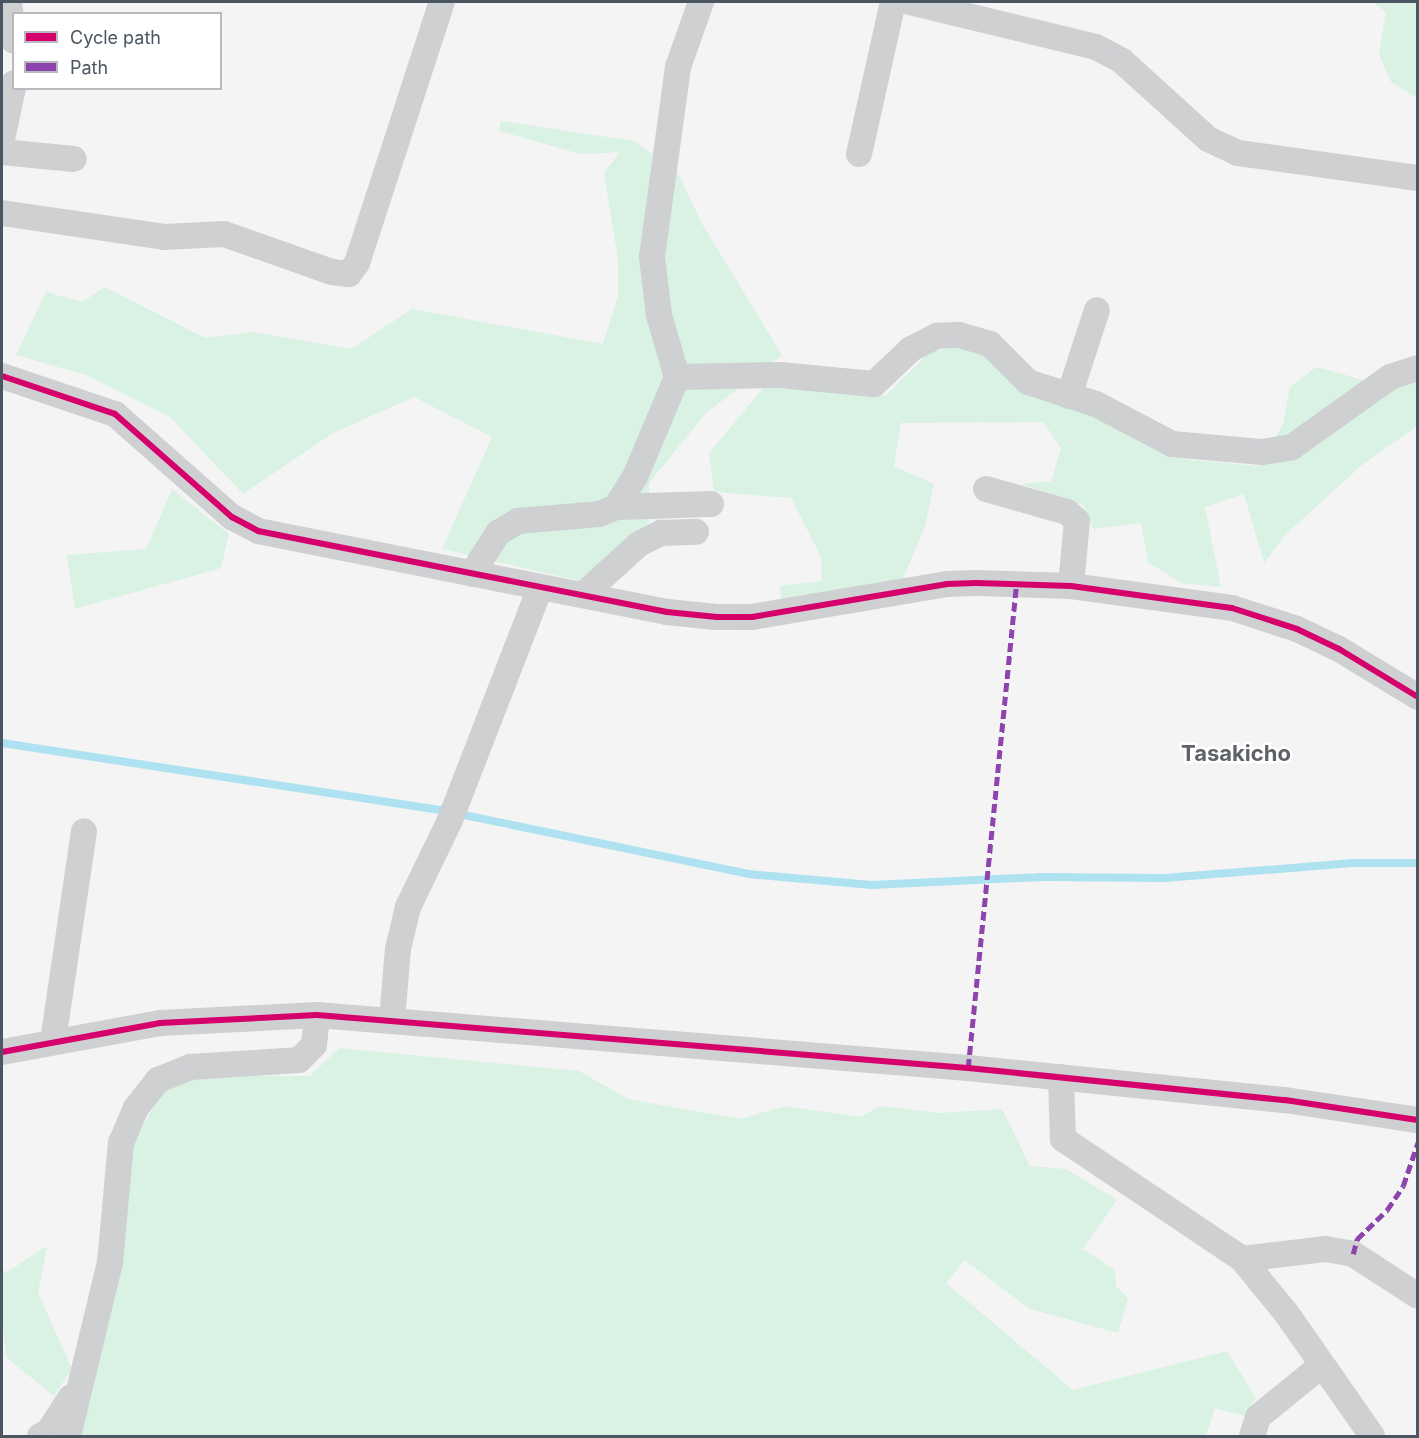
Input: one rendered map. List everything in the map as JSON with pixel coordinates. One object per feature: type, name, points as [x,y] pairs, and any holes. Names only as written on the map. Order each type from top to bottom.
[{"type":"street","points":[[9,2],[12,25]]},
{"type":"street","points":[[2,213],[164,237],[224,234],[332,272],[349,274],[357,263],[442,2]]},
{"type":"street","points":[[616,507],[635,477],[677,376],[659,315],[652,257],[678,68],[700,2]]},
{"type":"street","points":[[859,154],[893,2]]},
{"type":"street","points":[[910,2],[1096,47],[1122,61],[1208,139],[1238,153],[1418,178]]},
{"type":"street","points":[[2,139],[13,90]]},
{"type":"street","points":[[2,152],[74,159]]},
{"type":"street","points":[[1074,397],[1097,310]]},
{"type":"street","points":[[677,376],[780,375],[874,384],[911,349],[938,336],[959,335],[990,344],[1028,382],[1074,397],[1172,444],[1262,452],[1292,447],[1390,377],[1418,368]]},
{"type":"street","points":[[1074,397],[1103,336]]},
{"type":"street","points":[[5,385],[115,414],[232,517],[258,531],[667,612],[753,617],[947,584],[1071,586],[1232,608],[1263,617],[1339,649],[1418,697]]},
{"type":"street","points":[[986,489],[1067,512],[1077,521],[1071,586]]},
{"type":"street","points":[[472,574],[498,533],[518,521],[599,514],[616,507],[711,504]]},
{"type":"street","points":[[584,594],[639,544],[661,533],[696,532]]},
{"type":"street","points":[[392,1020],[398,949],[408,907],[453,811],[540,588]]},
{"type":"street","points":[[53,1041],[84,831]]},
{"type":"street","points":[[68,1436],[110,1263],[121,1143],[136,1108],[158,1080],[191,1067],[299,1060],[314,1045],[317,1016]]},
{"type":"street","points":[[2,1052],[160,1023],[234,1017],[317,1016],[392,1020],[1061,1077],[1285,1100],[1418,1120]]},
{"type":"street","points":[[1061,1077],[1063,1139],[1242,1258],[1322,1365],[1372,1437]]},
{"type":"street","points":[[1242,1258],[1326,1249],[1353,1254],[1418,1296]]},
{"type":"street","points":[[1252,1437],[1258,1417],[1322,1365]]},
{"type":"street","points":[[40,1437],[49,1431],[84,1377]]},
{"type":"green space","points":[[1373,2],[1417,2],[1417,98],[1391,82],[1379,54],[1386,12]]},
{"type":"green space","points":[[501,121],[634,141],[677,171],[701,222],[782,355],[706,413],[649,483],[649,524],[580,581],[442,549],[492,437],[414,397],[333,433],[243,494],[170,417],[86,375],[16,355],[46,292],[82,302],[105,287],[205,338],[252,332],[351,349],[412,309],[603,344],[618,296],[618,260],[604,173],[620,152],[580,154],[499,131]]},
{"type":"green space","points":[[958,347],[986,356],[1183,459],[1259,466],[1283,424],[1290,387],[1316,367],[1393,388],[1417,379],[1417,426],[1361,466],[1286,534],[1264,563],[1244,494],[1205,507],[1221,587],[1181,583],[1148,562],[1141,523],[1093,529],[1084,506],[1021,484],[1051,481],[1061,448],[1043,422],[901,423],[894,466],[934,484],[925,526],[903,579],[782,601],[779,586],[822,581],[821,557],[791,498],[714,492],[709,453],[764,387],[886,395],[930,352]]},
{"type":"green space","points":[[172,489],[229,534],[221,568],[75,609],[67,555],[146,549]]},
{"type":"green space","points":[[339,1048],[579,1071],[628,1099],[740,1119],[785,1106],[861,1117],[880,1106],[940,1113],[1002,1109],[1030,1166],[1066,1169],[1117,1200],[1083,1249],[1115,1270],[1116,1286],[1128,1299],[1118,1333],[1030,1309],[965,1260],[946,1283],[1073,1390],[1227,1351],[1256,1398],[1245,1416],[1215,1408],[1206,1436],[81,1436],[119,1250],[134,1142],[164,1089],[204,1076],[310,1076]]},
{"type":"green space","points":[[47,1246],[38,1293],[72,1369],[54,1396],[7,1358],[2,1324],[2,1270],[7,1272]]},
{"type":"waterway","points":[[2,743],[440,810],[748,874],[872,885],[1039,877],[1164,878],[1353,863],[1418,863]]},
{"type":"marked path","points":[[968,1068],[1016,585]]},
{"type":"marked path","points":[[1353,1254],[1357,1239],[1387,1210],[1403,1186],[1418,1142]]},
{"type":"cycle path","points":[[2,376],[115,414],[232,517],[258,531],[667,612],[717,617],[752,617],[947,584],[976,583],[1071,586],[1232,608],[1297,629],[1339,649],[1418,697]]},
{"type":"cycle path","points":[[2,1052],[160,1023],[317,1015],[968,1068],[1285,1100],[1418,1120]]},
{"type":"district","name":"Tasakicho","points":[[1236,754]]}]
